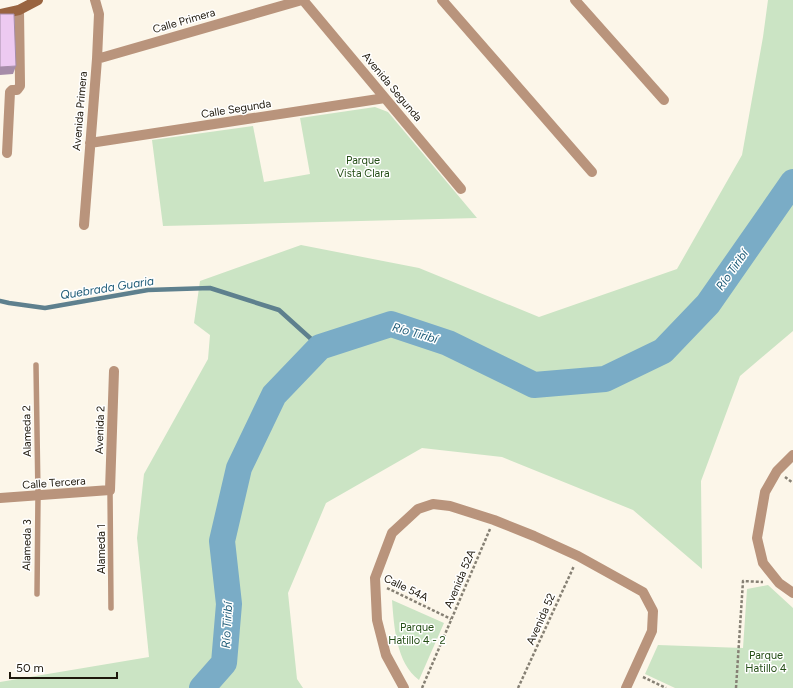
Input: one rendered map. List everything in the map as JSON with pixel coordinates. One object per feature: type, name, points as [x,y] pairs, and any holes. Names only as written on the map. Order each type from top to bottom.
[{"type":"street","points":[[0,14],[19,10],[38,0]]},
{"type":"street","name":"Avenida Primera","points":[[84,225],[97,59],[99,14],[96,0]]},
{"type":"street","name":"Calle Primera","points":[[97,59],[302,0]]},
{"type":"street","name":"Avenida Segunda","points":[[302,0],[461,190]]},
{"type":"street","points":[[442,0],[592,172]]},
{"type":"street","points":[[575,0],[664,100]]},
{"type":"street","points":[[7,153],[10,92],[12,90],[17,90],[20,83],[19,10]]},
{"type":"street","name":"Calle Segunda","points":[[90,143],[385,98]]},
{"type":"street","name":"Avenida 2","points":[[110,490],[114,371]]},
{"type":"street","points":[[793,455],[777,471],[765,492],[757,538],[763,563],[779,583],[793,593]]},
{"type":"street","name":"Calle Tercera","points":[[0,498],[110,490]]},
{"type":"street","points":[[404,688],[386,654],[377,620],[375,578],[392,533],[418,509],[433,504],[450,506],[494,520],[578,556],[644,592],[653,611],[652,631],[626,688]]},
{"type":"lane","name":"Alameda 2","points":[[36,365],[38,496]]},
{"type":"lane","name":"Alameda 1","points":[[110,490],[111,608]]},
{"type":"lane","name":"Alameda 3","points":[[37,594],[38,496]]},
{"type":"path","name":"Avenida 52A","points":[[422,688],[494,520]]},
{"type":"path","name":"Avenida 52","points":[[518,688],[578,556]]},
{"type":"path","points":[[736,688],[743,581]]},
{"type":"path","name":"Calle 54A","points":[[375,583],[451,619]]},
{"type":"path","points":[[634,673],[666,688]]},
{"type":"green space","points":[[768,0],[793,0],[793,331],[740,376],[701,481],[702,569],[633,510],[502,457],[422,448],[326,503],[288,593],[297,679],[303,688],[0,688],[0,682],[149,657],[137,538],[144,474],[208,359],[210,335],[194,323],[200,281],[301,245],[419,268],[539,317],[677,269],[742,155]]},
{"type":"green space","name":"Parque Vista Clara","points":[[375,107],[388,112],[477,218],[163,226],[152,140],[253,126],[264,182],[310,174],[300,118]]},
{"type":"green space","name":"Parque Hatillo 4","points":[[768,585],[793,608],[793,688],[675,688],[645,674],[658,645],[743,648],[747,589]]},
{"type":"green space","name":"Parque Hatillo 4 - 2","points":[[392,600],[444,623],[419,680],[411,673],[401,654],[395,632]]},
{"type":"building","points":[[0,14],[14,14],[16,66],[0,67]]},
{"type":"waterway","name":"Río Tiribí","points":[[202,688],[224,663],[229,604],[222,541],[239,468],[274,395],[320,347],[391,324],[448,343],[534,385],[605,379],[663,351],[708,304],[793,182]]},
{"type":"waterway","name":"Quebrada Guaria","points":[[0,301],[45,308],[148,290],[210,288],[279,310],[320,347]]}]
